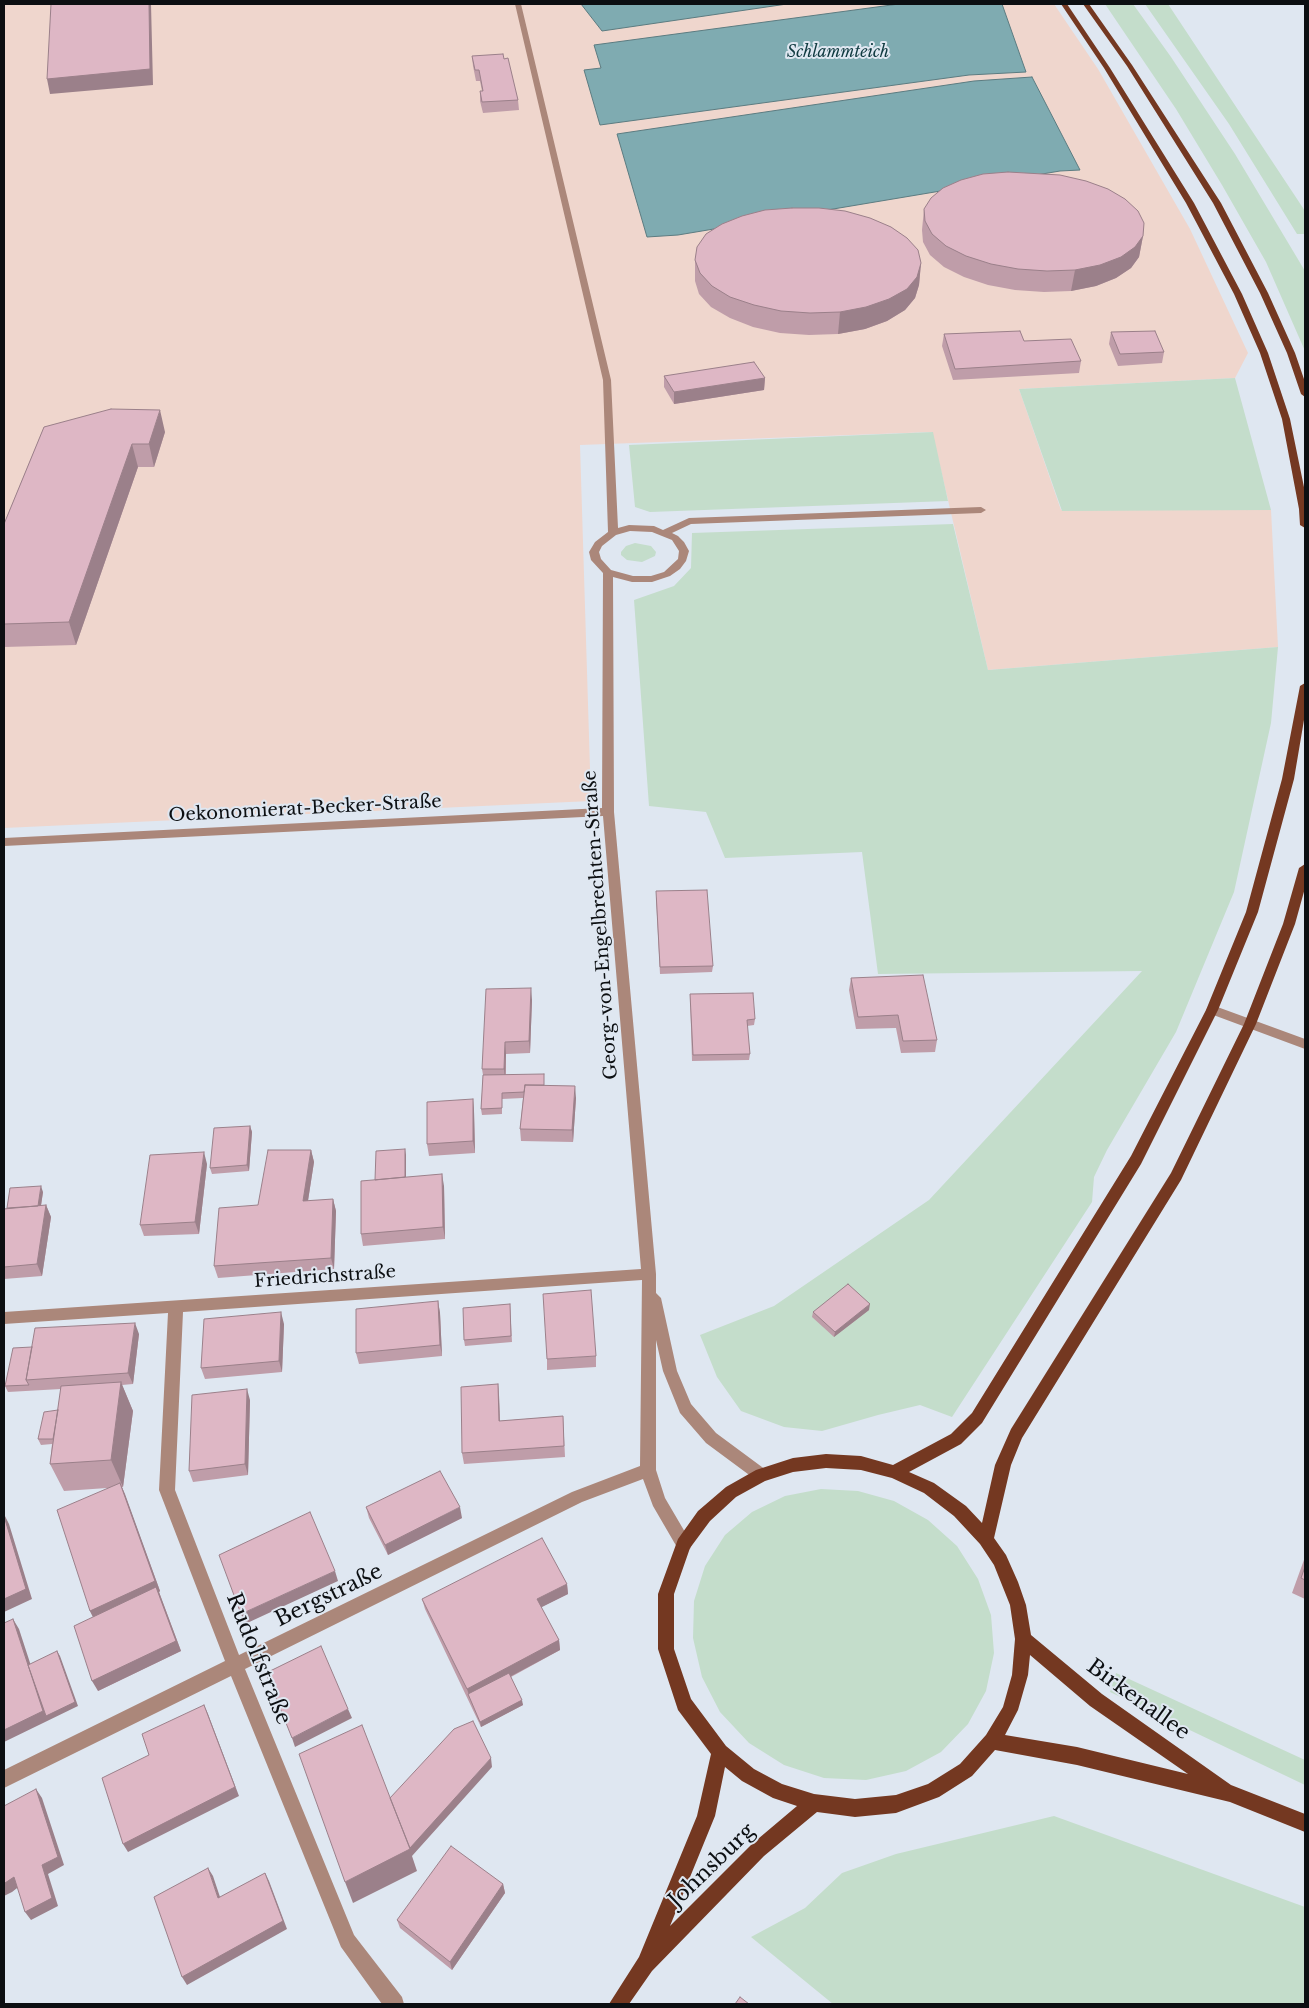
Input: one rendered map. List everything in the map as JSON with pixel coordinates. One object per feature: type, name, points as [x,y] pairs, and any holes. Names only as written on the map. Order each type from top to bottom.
[{"type":"main road","points":[[1064,4],[1107,68],[1190,203],[1238,294],[1264,353],[1286,418],[1305,525]]},
{"type":"main road","points":[[1086,4],[1130,66],[1217,203],[1264,293],[1291,353],[1305,394]]},
{"type":"main road","points":[[894,1472],[956,1439],[978,1418],[1136,1160],[1212,1010],[1252,912],[1288,779],[1305,686]]},
{"type":"main road","points":[[986,1539],[1003,1465],[1016,1434],[1176,1176],[1250,1024],[1289,924],[1305,868]]},
{"type":"main road","points":[[826,1461],[861,1463],[894,1472],[929,1488],[960,1511],[986,1539],[1010,1582],[1018,1605],[1023,1639],[1020,1675],[1010,1710],[992,1741],[966,1770],[933,1791],[896,1804],[855,1808],[814,1803],[779,1792],[748,1775],[720,1752],[684,1704],[666,1649],[666,1594],[684,1544],[704,1516],[731,1492],[761,1475],[793,1465],[826,1461]]},
{"type":"main road","name":"Birkenallee","points":[[1023,1639],[1096,1700],[1230,1793]]},
{"type":"main road","name":"Birkenallee","points":[[992,1741],[1077,1756],[1230,1793],[1305,1823]]},
{"type":"main road","name":"Johnsburg","points":[[645,1964],[706,1816],[720,1752]]},
{"type":"main road","name":"Johnsburg","points":[[618,2004],[645,1964],[758,1850],[814,1803]]},
{"type":"street","points":[[518,4],[608,380],[613,533]]},
{"type":"street","points":[[666,532],[689,520],[981,510]]},
{"type":"street","points":[[640,528],[666,532],[681,544],[684,551],[683,560],[677,567],[660,576],[642,579],[622,577],[608,572],[596,560],[594,552],[598,544],[613,533],[640,528]]},
{"type":"street","name":"Georg-von-Engelbrechten-Straße","points":[[608,572],[608,812],[649,1274],[648,1470],[658,1501],[684,1544]]},
{"type":"street","name":"Oekonomierat-Becker-Straße","points":[[4,842],[608,812]]},
{"type":"street","points":[[1212,1010],[1305,1044]]},
{"type":"street","name":"Georg-von-Engelbrechten-Straße","points":[[649,1274],[670,1371],[685,1408],[711,1438],[761,1475]]},
{"type":"street","name":"Friedrichstraße","points":[[4,1318],[649,1274]]},
{"type":"street","name":"Rudolfstraße","points":[[176,1305],[167,1490],[235,1665],[347,1941],[395,2004]]},
{"type":"street","name":"Bergstraße","points":[[4,1779],[577,1497],[648,1470]]},
{"type":"shaded area","points":[[4,4],[1054,4],[1098,69],[1190,229],[1248,353],[1235,378],[1019,389],[1061,510],[1271,510],[1278,647],[988,670],[932,432],[580,445],[591,801],[4,828]]},
{"type":"green space","points":[[1105,4],[1133,4],[1171,57],[1235,154],[1305,271],[1305,351],[1266,262],[1222,185],[1176,109]]},
{"type":"green space","points":[[1145,4],[1168,4],[1305,211],[1305,234],[1297,234],[1229,124]]},
{"type":"green space","points":[[1235,378],[1271,510],[1062,511],[1019,389]]},
{"type":"green space","points":[[933,432],[948,501],[650,512],[635,507],[629,445]]},
{"type":"green space","points":[[953,524],[988,670],[1278,647],[1271,723],[1234,892],[1176,1032],[1107,1150],[1094,1177],[1092,1202],[952,1417],[920,1405],[822,1431],[784,1427],[741,1411],[717,1377],[700,1335],[774,1306],[929,1200],[1142,971],[878,974],[862,852],[725,858],[706,812],[649,806],[634,600],[674,586],[691,568],[692,533]]},
{"type":"green space","points":[[635,543],[651,546],[656,552],[655,556],[642,562],[627,560],[621,555],[621,552],[626,546]]},
{"type":"green space","points":[[821,1489],[858,1491],[894,1501],[928,1520],[957,1546],[978,1579],[991,1615],[994,1653],[986,1691],[968,1724],[941,1752],[906,1771],[866,1780],[824,1778],[784,1765],[749,1743],[720,1712],[702,1677],[693,1638],[694,1601],[705,1566],[725,1535],[752,1512],[785,1496]]},
{"type":"green space","points":[[1116,1673],[1305,1760],[1305,1785],[1110,1692]]},
{"type":"green space","points":[[1054,1816],[1305,1907],[1305,2004],[833,2004],[751,1937],[805,1908],[842,1873],[896,1854]]},
{"type":"water","name":"Schlammteich","points":[[581,4],[787,4],[602,31]]},
{"type":"water","name":"Schlammteich","points":[[899,4],[1002,4],[1026,72],[969,75],[600,125],[584,70],[601,68],[594,45]]},
{"type":"water","points":[[1032,77],[1080,170],[1060,171],[678,235],[647,237],[617,134],[974,81]]},
{"type":"building","points":[[51,4],[149,4],[150,69],[47,79]]},
{"type":"building","points":[[503,54],[504,59],[508,58],[518,100],[482,102],[480,91],[483,91],[479,70],[475,70],[472,56]]},
{"type":"building","points":[[1008,172],[1060,175],[1086,181],[1108,189],[1125,199],[1138,211],[1144,223],[1143,236],[1135,247],[1121,257],[1100,265],[1075,270],[1047,271],[1018,269],[991,264],[966,256],[946,246],[932,234],[925,221],[924,209],[931,198],[943,188],[961,180],[983,174]]},
{"type":"building","points":[[819,208],[845,211],[870,218],[891,227],[907,238],[918,250],[921,263],[917,277],[907,289],[889,299],[866,307],[840,312],[810,313],[781,311],[730,297],[712,286],[700,273],[695,260],[697,247],[706,234],[722,224],[742,216],[765,210]]},
{"type":"building","points":[[1020,331],[1024,341],[1071,339],[1081,361],[955,369],[944,334]]},
{"type":"building","points":[[1155,331],[1164,352],[1120,354],[1111,332]]},
{"type":"building","points":[[754,362],[765,378],[674,392],[664,376]]},
{"type":"building","points":[[111,409],[160,410],[149,444],[132,444],[69,622],[4,624],[4,524],[44,427]]},
{"type":"building","points":[[707,890],[713,966],[660,967],[656,891]]},
{"type":"building","points":[[923,975],[937,1040],[903,1041],[898,1015],[858,1017],[851,978]]},
{"type":"building","points":[[531,988],[529,1041],[505,1042],[504,1069],[482,1069],[486,989]]},
{"type":"building","points":[[753,993],[755,1019],[747,1020],[750,1054],[693,1055],[690,994]]},
{"type":"building","points":[[544,1074],[544,1085],[525,1085],[524,1092],[502,1093],[502,1108],[481,1109],[483,1075]]},
{"type":"building","points":[[525,1085],[575,1086],[572,1130],[520,1129]]},
{"type":"building","points":[[473,1099],[473,1141],[427,1144],[427,1102]]},
{"type":"building","points":[[250,1126],[247,1165],[210,1168],[214,1128]]},
{"type":"building","points":[[405,1149],[405,1177],[375,1180],[376,1151]]},
{"type":"building","points":[[268,1150],[311,1150],[303,1201],[333,1199],[331,1258],[214,1266],[219,1208],[258,1205]]},
{"type":"building","points":[[204,1152],[195,1222],[140,1225],[150,1155]]},
{"type":"building","points":[[442,1174],[443,1227],[361,1234],[361,1181]]},
{"type":"building","points":[[41,1186],[38,1206],[7,1208],[10,1188]]},
{"type":"building","points":[[46,1205],[37,1264],[4,1267],[4,1209]]},
{"type":"building","points":[[848,1284],[870,1304],[835,1332],[813,1312]]},
{"type":"building","points":[[591,1290],[596,1356],[547,1359],[543,1294]]},
{"type":"building","points":[[438,1301],[440,1345],[356,1353],[356,1309]]},
{"type":"building","points":[[510,1304],[511,1336],[464,1340],[463,1308]]},
{"type":"building","points":[[281,1312],[279,1361],[201,1368],[204,1319]]},
{"type":"building","points":[[135,1323],[128,1373],[26,1380],[35,1328]]},
{"type":"building","points":[[32,1347],[26,1380],[29,1385],[5,1386],[13,1348]]},
{"type":"building","points":[[121,1382],[111,1460],[50,1464],[61,1386]]},
{"type":"building","points":[[498,1384],[499,1421],[563,1416],[564,1446],[462,1453],[461,1387]]},
{"type":"building","points":[[247,1389],[245,1464],[189,1471],[192,1395]]},
{"type":"building","points":[[58,1410],[53,1439],[38,1439],[44,1412]]},
{"type":"building","points":[[440,1471],[460,1507],[385,1545],[366,1507]]},
{"type":"building","points":[[120,1483],[155,1581],[90,1611],[57,1510]]},
{"type":"building","points":[[310,1512],[335,1571],[241,1614],[219,1555]]},
{"type":"building","points":[[4,1516],[26,1589],[4,1599]]},
{"type":"building","points":[[542,1538],[567,1584],[537,1599],[559,1640],[467,1689],[422,1599]]},
{"type":"building","points":[[1305,1567],[1305,1580],[1301,1578]]},
{"type":"building","points":[[156,1587],[176,1641],[92,1681],[74,1626]]},
{"type":"building","points":[[13,1619],[43,1711],[4,1730],[4,1623]]},
{"type":"building","points":[[321,1646],[348,1709],[292,1738],[266,1673]]},
{"type":"building","points":[[57,1651],[75,1702],[46,1716],[28,1665]]},
{"type":"building","points":[[509,1673],[522,1700],[480,1722],[468,1694]]},
{"type":"building","points":[[204,1705],[235,1787],[123,1844],[102,1778],[149,1755],[142,1734]]},
{"type":"building","points":[[473,1721],[491,1758],[410,1848],[390,1798],[454,1729]]},
{"type":"building","points":[[362,1725],[410,1849],[345,1882],[299,1754]]},
{"type":"building","points":[[36,1789],[58,1857],[42,1865],[52,1898],[25,1912],[14,1877],[5,1883],[4,1880],[4,1806]]},
{"type":"building","points":[[451,1846],[503,1884],[450,1962],[397,1920]]},
{"type":"building","points":[[208,1868],[218,1898],[265,1873],[283,1921],[182,1977],[154,1897]]},
{"type":"building","points":[[740,1997],[749,2004],[735,2004]]}]
